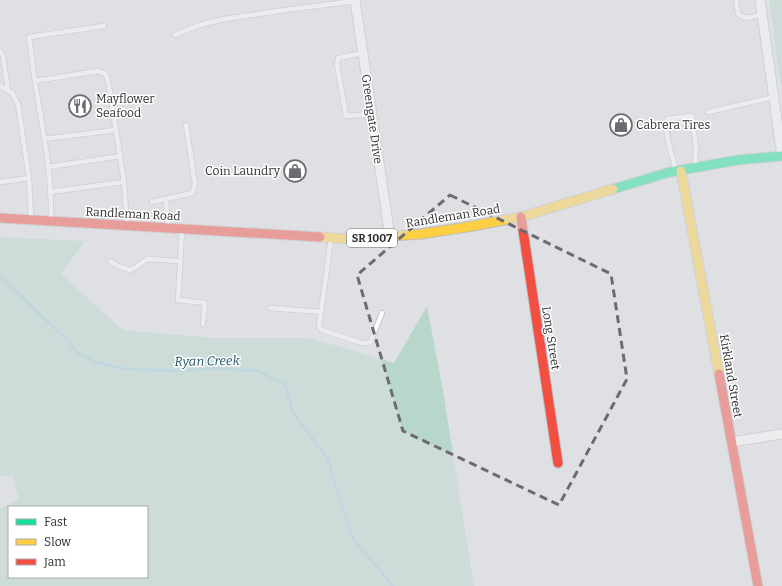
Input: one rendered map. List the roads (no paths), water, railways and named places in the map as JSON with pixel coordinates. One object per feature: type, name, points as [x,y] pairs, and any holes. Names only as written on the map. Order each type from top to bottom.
[{"type":"main road","name":"Randleman Road","points":[[0,218],[349,239],[390,237],[421,234],[521,217],[679,171],[738,160],[782,156]]},
{"type":"main road","name":"Kirkland Street","points":[[679,171],[758,586]]},
{"type":"main road","name":"Long Street","points":[[521,217],[558,463]]},
{"type":"street","name":"Greengate Drive","points":[[355,0],[390,237]]},
{"type":"street","points":[[760,0],[782,156]]},
{"type":"street","points":[[731,442],[782,434]]},
{"type":"lane","points":[[175,35],[199,25],[225,19],[278,10],[355,0]]},
{"type":"lane","points":[[736,0],[738,14],[744,18],[762,16]]},
{"type":"lane","points":[[51,221],[48,167],[29,37],[104,26]]},
{"type":"lane","points":[[0,51],[3,56],[8,91]]},
{"type":"lane","points":[[363,53],[338,58],[338,72],[346,116],[372,114]]},
{"type":"lane","points":[[35,81],[98,71],[103,72],[106,75],[121,156],[127,225]]},
{"type":"lane","points":[[0,86],[12,93],[18,104],[29,178],[31,220]]},
{"type":"lane","points":[[708,112],[774,97]]},
{"type":"lane","points":[[679,171],[667,132],[667,119],[692,116],[696,147],[695,168]]},
{"type":"lane","points":[[152,202],[192,193],[195,184],[186,125]]},
{"type":"lane","points":[[44,139],[116,130]]},
{"type":"lane","points":[[48,167],[121,156]]},
{"type":"lane","points":[[0,182],[29,178]]},
{"type":"lane","points":[[50,192],[124,182]]},
{"type":"lane","points":[[166,199],[168,228]]},
{"type":"lane","points":[[182,229],[178,300],[205,303],[203,324]]},
{"type":"lane","points":[[332,238],[318,327],[322,330],[362,343],[370,343],[382,313]]},
{"type":"lane","points":[[110,261],[118,266],[130,270],[147,259],[180,261]]},
{"type":"lane","points":[[270,308],[321,312]]},
{"type":"waterway","name":"Ryan Creek","points":[[0,276],[68,341],[79,354],[95,362],[125,369],[179,371],[215,368],[258,371],[286,386],[293,413],[328,459],[353,539],[393,586]]},
{"type":"place","name":"Mayflower Seafood","points":[[80,106]]},
{"type":"place","name":"Cabrera Tires","points":[[621,125]]},
{"type":"place","name":"Coin Laundry","points":[[295,171]]}]
